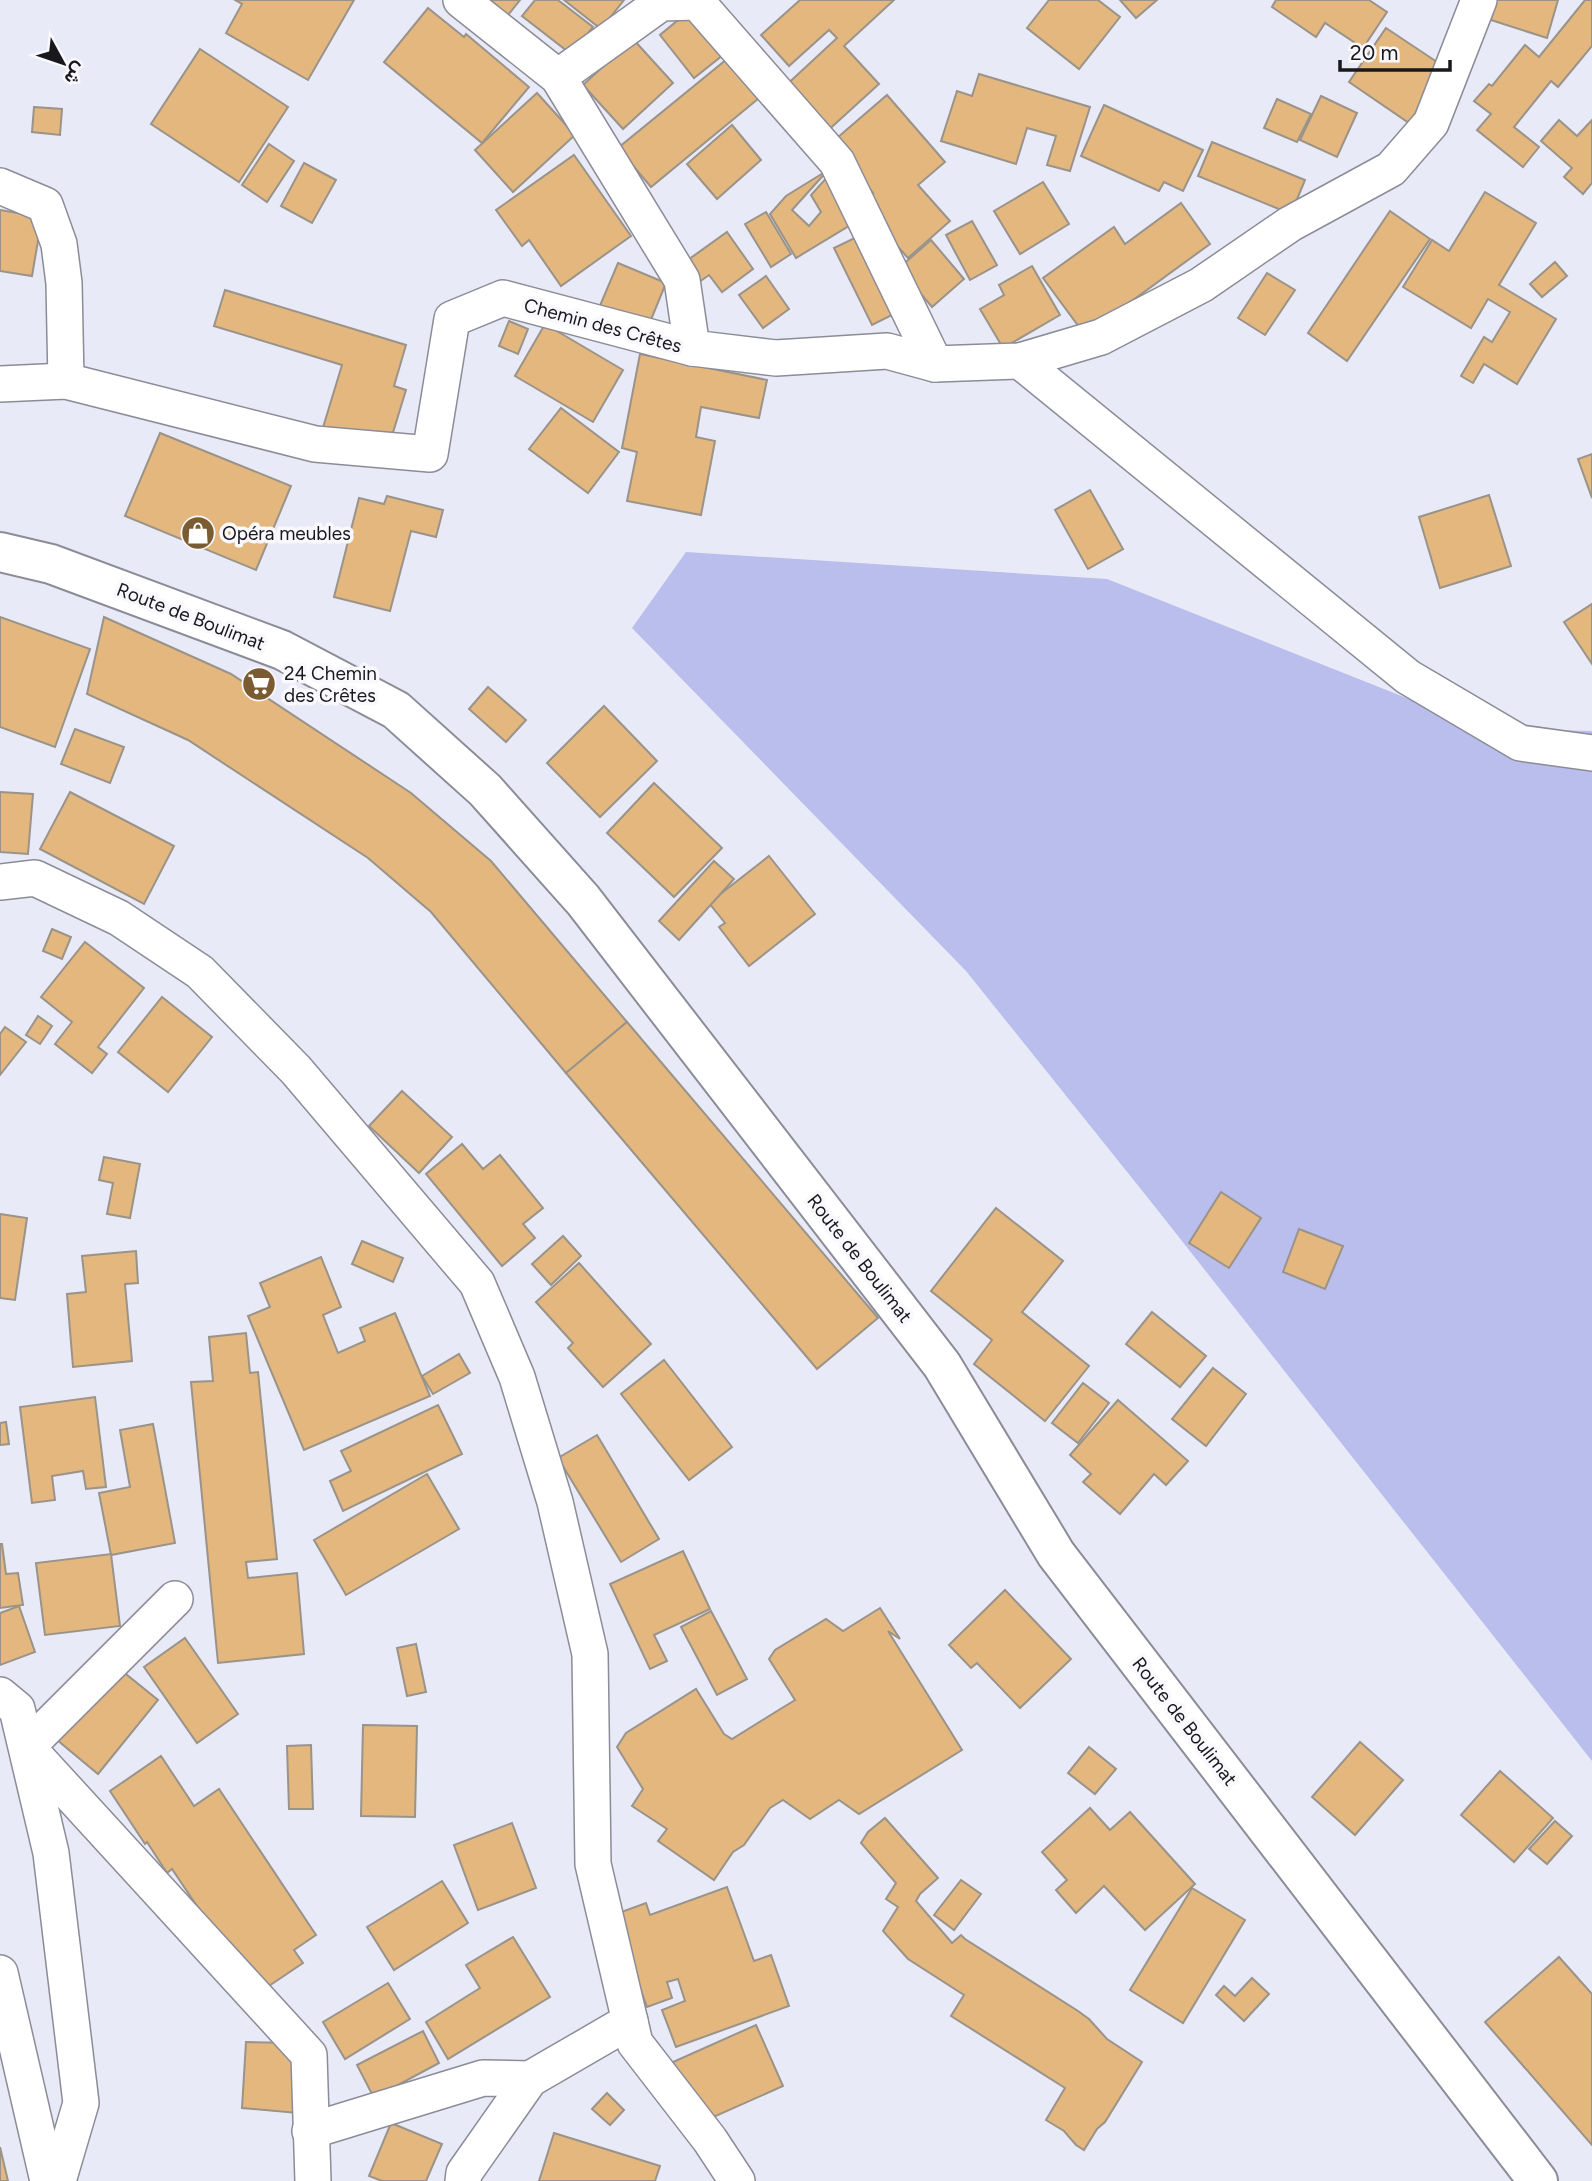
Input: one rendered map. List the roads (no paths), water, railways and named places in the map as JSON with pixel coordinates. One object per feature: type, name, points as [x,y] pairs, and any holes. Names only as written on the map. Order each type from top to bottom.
[{"type":"main road","name":"Route de Boulimat","points":[[0,552],[51,564],[282,650],[396,710],[485,790],[583,900],[942,1364],[1056,1554],[1538,2181]]},
{"type":"street","name":"Chemin des Crêtes","points":[[0,384],[66,381],[316,444],[430,454],[452,319],[490,303],[503,298],[692,348],[682,280],[558,77],[461,0]]},
{"type":"street","points":[[692,348],[776,358],[887,351],[935,364],[1020,362],[1101,337],[1200,285],[1290,224],[1391,169],[1431,123],[1479,0]]},
{"type":"street","points":[[558,77],[661,3],[697,2],[837,162],[935,364]]},
{"type":"street","points":[[0,186],[45,205],[59,244],[64,283],[66,381]]},
{"type":"street","points":[[1020,362],[1408,677],[1520,743],[1592,753]]},
{"type":"street","points":[[0,881],[35,878],[119,918],[200,972],[296,1070],[477,1283],[517,1377],[555,1502],[590,1654],[593,1864],[635,2043],[710,2140],[737,2181]]},
{"type":"street","points":[[27,1747],[175,1599]]},
{"type":"street","points":[[0,1695],[18,1709],[51,1853],[81,2103],[58,2181]]},
{"type":"street","points":[[27,1747],[309,2055],[313,2181]]},
{"type":"street","points":[[0,1973],[48,2181]]},
{"type":"street","points":[[463,2181],[464,2173],[530,2079],[630,2021]]},
{"type":"street","points":[[310,2131],[483,2078],[530,2079]]},
{"type":"place","name":"Opéra meubles","points":[[198,533]]},
{"type":"place","name":"24 Chemin des Crêtes","points":[[259,684]]}]
